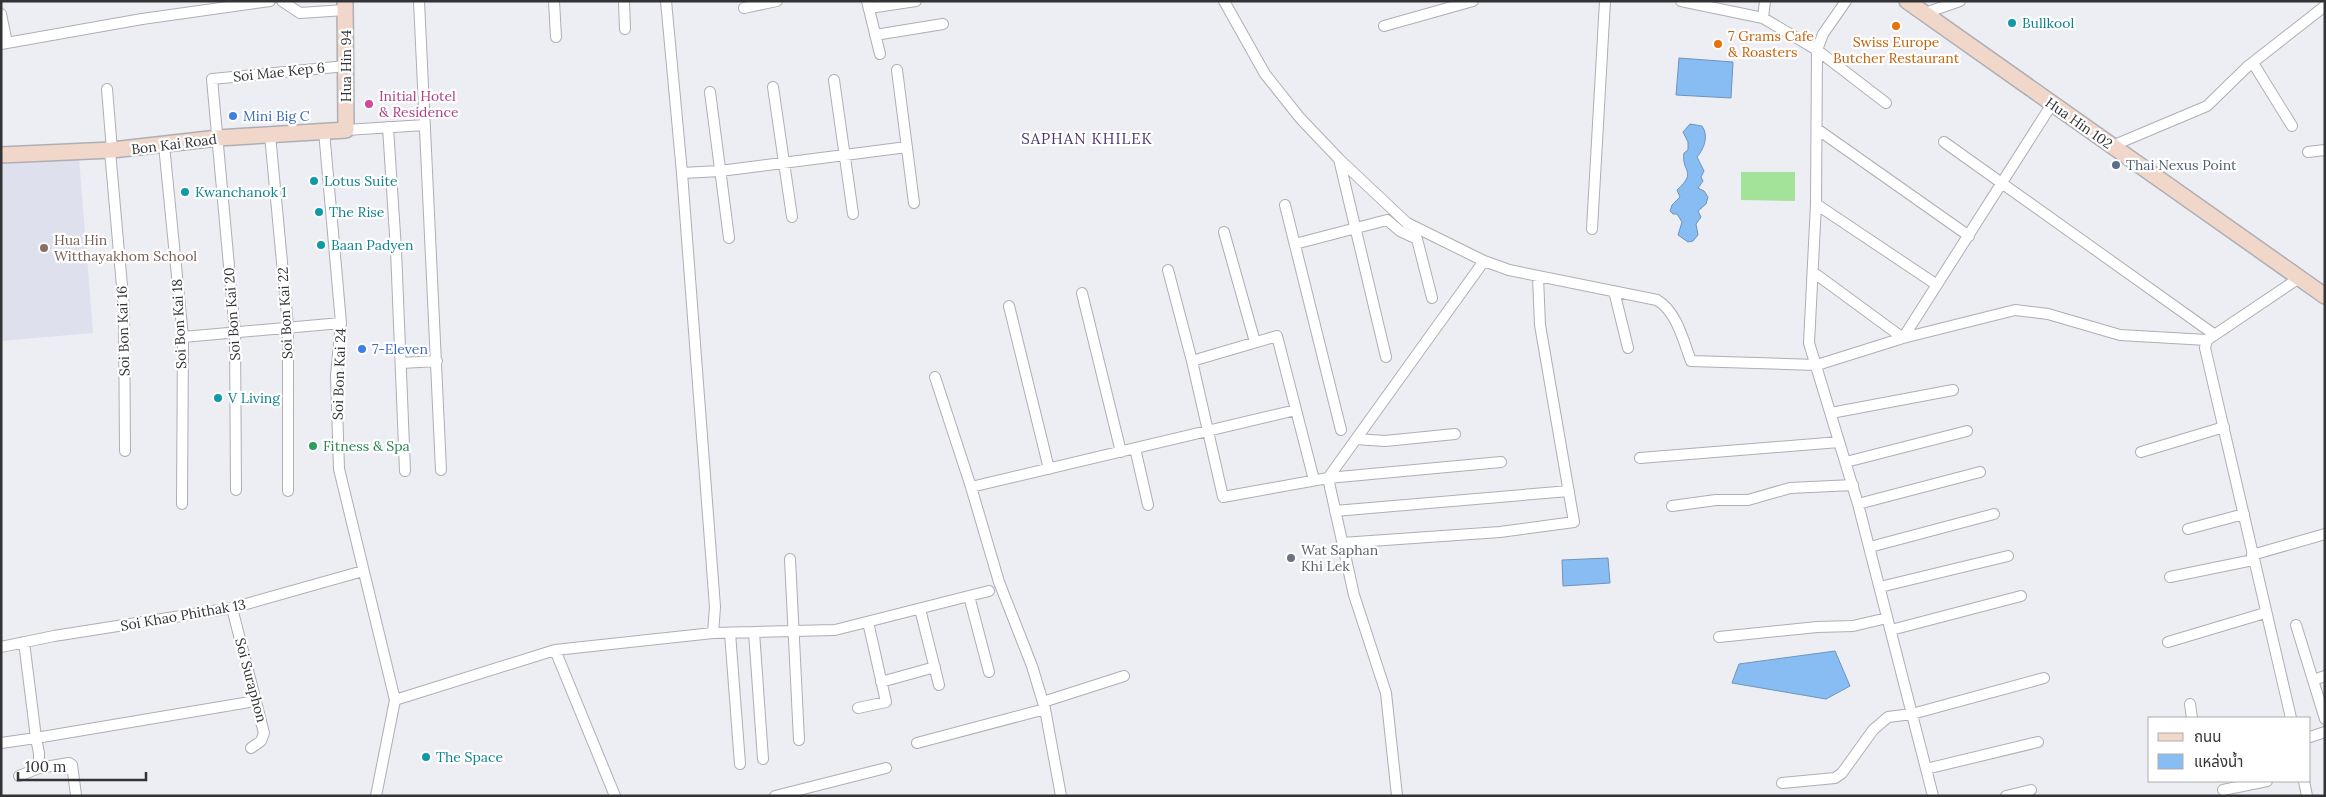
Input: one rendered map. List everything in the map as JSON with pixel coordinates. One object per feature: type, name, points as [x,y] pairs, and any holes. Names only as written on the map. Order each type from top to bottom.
[{"type":"street","points":[[1,14],[4,44],[142,19],[270,1]]},
{"type":"street","points":[[282,1],[300,13],[345,6]]},
{"type":"street","points":[[419,1],[441,470]]},
{"type":"street","points":[[554,1],[556,37]]},
{"type":"street","points":[[624,1],[625,29]]},
{"type":"street","points":[[666,1],[682,173],[715,607],[714,633]]},
{"type":"street","points":[[744,8],[777,1]]},
{"type":"street","points":[[880,54],[868,4],[916,1]]},
{"type":"street","points":[[1224,1],[1265,74],[1300,118],[1339,159],[1407,223],[1484,261],[1508,270],[1657,300],[1665,305],[1672,315],[1691,361],[1817,365],[1903,338],[2015,310],[2048,314],[2120,334],[2211,337]]},
{"type":"street","points":[[1384,26],[1473,1]]},
{"type":"street","points":[[1592,229],[1605,1]]},
{"type":"street","points":[[1681,1],[1763,18],[1817,50],[1886,104]]},
{"type":"street","points":[[1763,18],[1765,1]]},
{"type":"street","points":[[1846,1],[1823,34],[1817,50],[1816,204],[1809,343],[1870,547],[1933,796]]},
{"type":"street","name":"Hua Hin 102","points":[[1907,1],[2325,296]]},
{"type":"street","points":[[1925,13],[1960,1]]},
{"type":"street","name":"Hua Hin 94","points":[[345,6],[346,130]]},
{"type":"street","points":[[2112,146],[2207,106],[2253,63],[2325,6]]},
{"type":"street","points":[[875,35],[943,24]]},
{"type":"street","points":[[2253,63],[2292,126]]},
{"type":"street","name":"Soi Mae Kep 6","points":[[212,79],[346,66]]},
{"type":"street","points":[[896,70],[914,203]]},
{"type":"street","name":"Soi Bon Kai 20","points":[[212,79],[235,332],[236,490]]},
{"type":"street","points":[[834,80],[853,214]]},
{"type":"street","points":[[773,87],[792,217]]},
{"type":"street","name":"Soi Bon Kai 16","points":[[107,89],[124,310],[124,451]]},
{"type":"street","points":[[710,92],[729,238]]},
{"type":"street","points":[[1903,338],[2052,104]]},
{"type":"street","points":[[346,130],[425,125]]},
{"type":"street","points":[[388,127],[405,471]]},
{"type":"street","points":[[1817,128],[1969,236]]},
{"type":"street","name":"Bon Kai Road","points":[[1,155],[111,150],[218,138],[346,130]]},
{"type":"street","name":"Soi Bon Kai 24","points":[[324,131],[341,323],[336,375],[339,469],[395,700]]},
{"type":"street","name":"Soi Bon Kai 22","points":[[270,135],[288,326],[288,491]]},
{"type":"street","points":[[1944,142],[2211,337]]},
{"type":"street","name":"Soi Bon Kai 18","points":[[164,145],[183,337],[182,504]]},
{"type":"street","points":[[682,173],[720,171],[907,147]]},
{"type":"street","points":[[2308,152],[2325,150]]},
{"type":"street","points":[[1339,159],[1386,357]]},
{"type":"street","points":[[1816,204],[1937,285]]},
{"type":"street","points":[[1285,205],[1341,430]]},
{"type":"street","points":[[1295,244],[1387,220],[1400,231],[1418,239],[1432,298]]},
{"type":"street","points":[[1224,232],[1255,342]]},
{"type":"street","points":[[1397,796],[1386,693],[1354,595],[1328,478],[1484,261]]},
{"type":"street","points":[[1168,270],[1192,360],[1223,497],[1328,478],[1501,462]]},
{"type":"street","points":[[1813,272],[1903,338]]},
{"type":"street","points":[[1342,543],[1500,532],[1572,523],[1575,520],[1540,325],[1538,277]]},
{"type":"street","points":[[2291,717],[2205,351],[2211,337],[2299,278]]},
{"type":"street","points":[[1614,291],[1628,348]]},
{"type":"street","points":[[1082,292],[1121,452]]},
{"type":"street","points":[[1009,306],[1049,469]]},
{"type":"street","points":[[183,337],[288,326],[341,323]]},
{"type":"street","points":[[1192,360],[1277,336],[1314,480]]},
{"type":"street","points":[[401,363],[437,361]]},
{"type":"street","points":[[935,377],[999,582],[1032,666],[1044,705],[1062,796]]},
{"type":"street","points":[[1831,413],[1953,390]]},
{"type":"street","points":[[971,488],[1296,410]]},
{"type":"street","points":[[2141,452],[2224,427]]},
{"type":"street","points":[[1846,462],[1967,431]]},
{"type":"street","points":[[1356,439],[1385,441],[1455,434]]},
{"type":"street","points":[[1640,458],[1840,442]]},
{"type":"street","points":[[1135,448],[1148,505]]},
{"type":"street","points":[[1858,504],[1980,472]]},
{"type":"street","points":[[1672,506],[1716,500],[1748,500],[1790,488],[1853,485]]},
{"type":"street","points":[[1335,511],[1569,491]]},
{"type":"street","points":[[1870,547],[1994,514]]},
{"type":"street","points":[[2188,529],[2244,514]]},
{"type":"street","points":[[2170,577],[2252,557],[2325,534]]},
{"type":"street","points":[[1880,587],[2008,556]]},
{"type":"street","points":[[790,559],[799,740]]},
{"type":"street","name":"Soi Khao Phithak 13","points":[[1,647],[232,608],[363,571]]},
{"type":"street","points":[[376,796],[395,700],[555,650],[714,633],[835,630],[989,591]]},
{"type":"street","points":[[969,596],[989,672]]},
{"type":"street","points":[[1891,630],[2021,596]]},
{"type":"street","name":"Soi Suraphon","points":[[232,608],[264,732],[261,741],[251,748]]},
{"type":"street","points":[[920,608],[940,686]]},
{"type":"street","points":[[2168,642],[2265,613]]},
{"type":"street","points":[[1719,637],[1817,627],[1853,626],[1888,618]]},
{"type":"street","points":[[858,708],[886,702],[868,622]]},
{"type":"street","points":[[2296,625],[2325,719]]},
{"type":"street","points":[[754,632],[763,759]]},
{"type":"street","points":[[730,633],[740,764]]},
{"type":"street","points":[[24,642],[39,753],[39,768]]},
{"type":"street","points":[[555,650],[615,796]]},
{"type":"street","points":[[881,682],[935,667]]},
{"type":"street","points":[[918,742],[1044,705],[1124,676]]},
{"type":"street","points":[[2313,680],[2325,676]]},
{"type":"street","points":[[1782,783],[1835,778],[1842,773],[1879,723],[1888,717],[1912,714],[2044,678]]},
{"type":"street","points":[[1,743],[256,701]]},
{"type":"street","points":[[2190,704],[2192,717]]},
{"type":"street","points":[[2311,737],[2325,732]]},
{"type":"street","points":[[1926,769],[2038,742]]},
{"type":"street","points":[[19,776],[34,772],[39,768],[69,764],[72,765],[76,795]]},
{"type":"street","points":[[775,796],[886,768]]},
{"type":"street","points":[[2223,790],[2261,782]]},
{"type":"street","points":[[2304,782],[2307,796]]},
{"type":"street","points":[[2006,796],[2031,790]]},
{"type":"shaded area","name":"Hua Hin Witthayakhom School","points":[[79,159],[93,333],[1,341],[1,164]]},
{"type":"green space","points":[[1741,172],[1795,172],[1795,201],[1741,200]]},
{"type":"water","points":[[1679,58],[1733,62],[1731,98],[1676,95]]},
{"type":"water","points":[[1690,124],[1702,126],[1705,134],[1704,146],[1697,157],[1704,171],[1701,177],[1703,181],[1698,188],[1704,191],[1708,197],[1706,204],[1698,211],[1701,217],[1696,224],[1698,235],[1693,241],[1688,242],[1678,235],[1682,222],[1677,214],[1673,214],[1670,211],[1672,205],[1680,197],[1677,190],[1687,179],[1688,175],[1684,153],[1688,150],[1688,142],[1683,132]]},
{"type":"water","points":[[1608,558],[1610,583],[1563,586],[1562,560]]},
{"type":"water","points":[[1835,651],[1850,686],[1826,699],[1732,683],[1739,664]]},
{"type":"place","name":"Bullkool","points":[[2012,23]]},
{"type":"place","name":"Swiss Europe Butcher Restaurant","points":[[1896,26]]},
{"type":"place","name":"7 Grams Cafe & Roasters","points":[[1718,44]]},
{"type":"place","name":"Initial Hotel & Residence","points":[[369,104]]},
{"type":"place","name":"Mini Big C","points":[[233,116]]},
{"type":"place","name":"Thai Nexus Point","points":[[2116,165]]},
{"type":"place","name":"Lotus Suite","points":[[314,181]]},
{"type":"place","name":"Kwanchanok 1","points":[[185,192]]},
{"type":"place","name":"The Rise","points":[[319,212]]},
{"type":"place","name":"Baan Padyen","points":[[321,245]]},
{"type":"place","name":"Hua Hin Witthayakhom School","points":[[44,248]]},
{"type":"place","name":"7-Eleven","points":[[362,349]]},
{"type":"place","name":"V Living","points":[[218,398]]},
{"type":"place","name":"Fitness & Spa","points":[[313,446]]},
{"type":"place","name":"Wat Saphan Khi Lek","points":[[1291,558]]},
{"type":"place","name":"The Space","points":[[426,757]]},
{"type":"district","name":"SAPHAN KHILEK","points":[[1087,138]]}]
